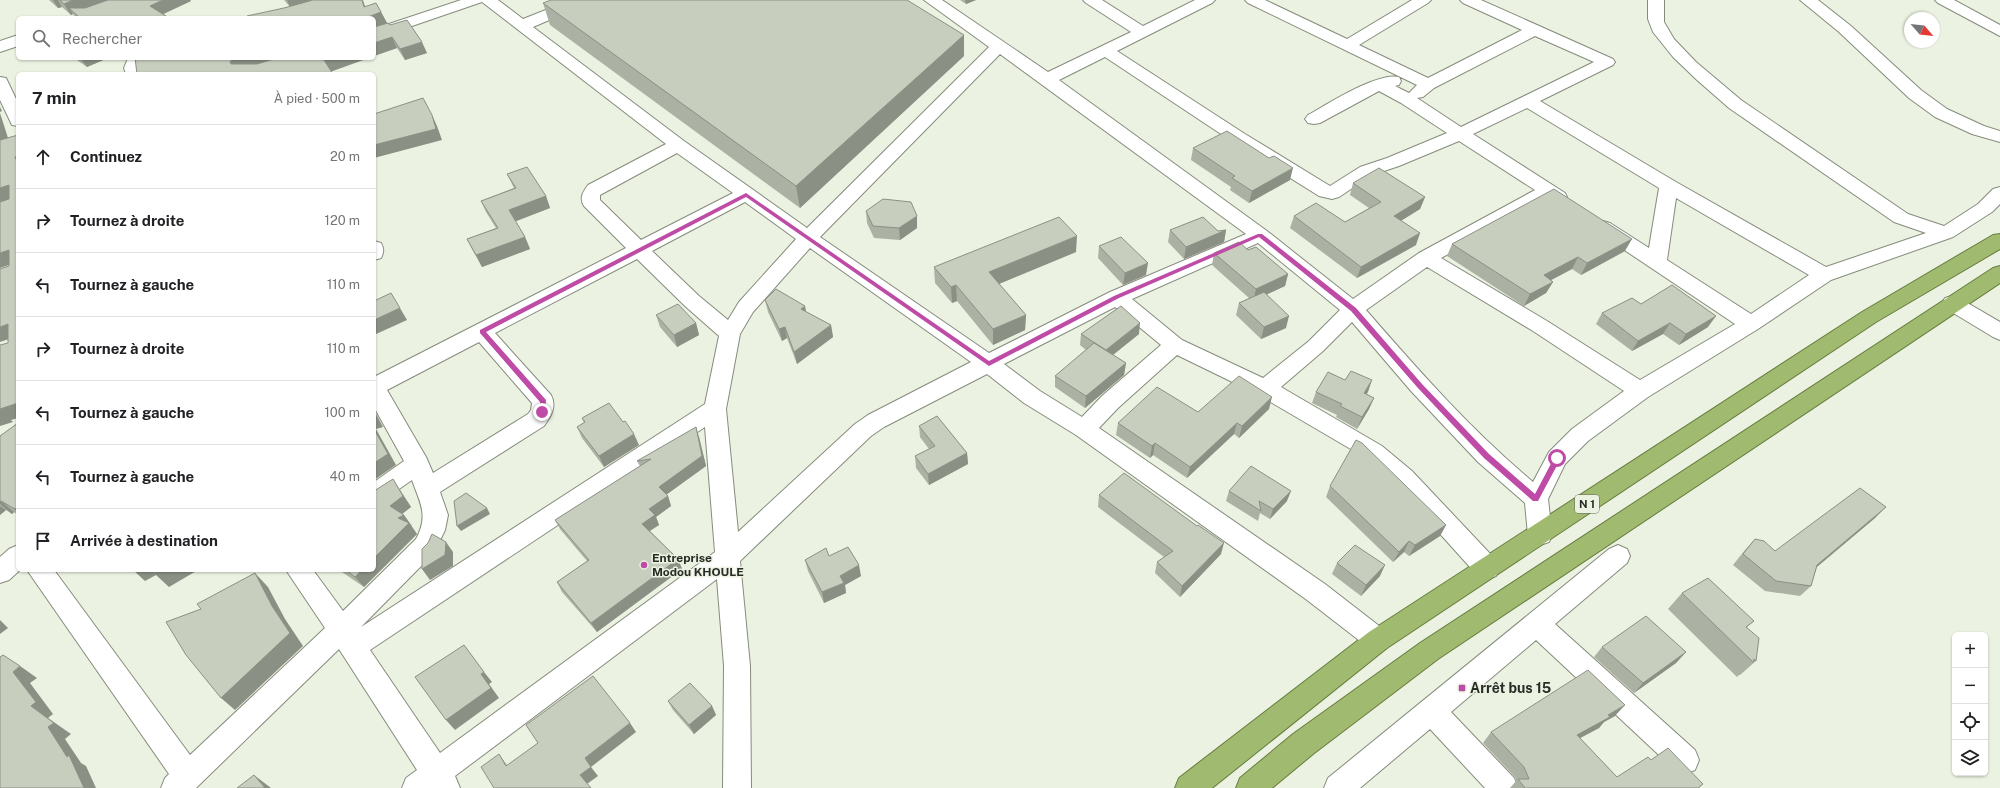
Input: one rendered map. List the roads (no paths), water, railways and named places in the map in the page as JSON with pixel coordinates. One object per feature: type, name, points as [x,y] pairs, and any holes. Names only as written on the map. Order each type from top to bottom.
[{"type":"highway","name":"N 1","points":[[1189,788],[1378,640],[1540,535],[1869,317],[2000,240]]},
{"type":"highway","points":[[1250,788],[1303,744],[1429,651],[2000,272]]},
{"type":"street","points":[[376,33],[476,0]]},
{"type":"street","points":[[488,0],[678,145],[746,194],[989,364],[1032,397],[1084,429],[1309,588],[1378,640]]},
{"type":"street","points":[[521,26],[584,0]]},
{"type":"street","points":[[932,0],[1047,79],[1260,235],[1353,309],[1419,385],[1486,456],[1536,499]]},
{"type":"street","points":[[1090,0],[1142,32]]},
{"type":"street","points":[[1047,79],[1107,51],[1207,0]]},
{"type":"street","points":[[1253,0],[1346,46],[1428,84]]},
{"type":"street","points":[[1346,46],[1423,0]]},
{"type":"street","points":[[1107,51],[1239,138],[1326,192],[1332,193],[1366,171],[1393,162],[1460,134],[1607,62],[1468,0]]},
{"type":"street","points":[[1656,0],[1655,14],[1657,23],[1664,36],[1711,85],[1736,104],[1901,218],[1946,233]]},
{"type":"street","points":[[1808,0],[1845,29],[1915,94],[1941,113],[1978,130],[2000,137]]},
{"type":"street","points":[[1954,2],[2000,31]]},
{"type":"street","points":[[1408,99],[1428,84],[1534,30]]},
{"type":"street","points":[[0,46],[16,41]]},
{"type":"street","points":[[737,788],[737,666],[729,556],[715,409],[730,334],[746,307],[808,238],[999,46]]},
{"type":"street","points":[[133,72],[132,68],[135,60]]},
{"type":"street","points":[[1314,120],[1379,84],[1412,76]]},
{"type":"street","points":[[0,82],[16,117]]},
{"type":"street","points":[[1379,84],[1408,99],[1580,212],[1657,260],[1751,324]]},
{"type":"street","points":[[1528,101],[1669,186],[1824,275]]},
{"type":"street","points":[[678,145],[595,189],[591,195],[590,202],[692,301],[730,334]]},
{"type":"street","points":[[1657,260],[1669,186]]},
{"type":"street","points":[[1265,388],[1316,346],[1353,309],[1426,258],[1548,191]]},
{"type":"street","points":[[1540,535],[1536,499],[1557,458],[1580,435],[1640,391],[1751,324],[1824,275],[1946,233],[1985,208],[2000,193]]},
{"type":"street","points":[[376,386],[746,194]]},
{"type":"street","points":[[416,788],[441,781],[729,556],[863,430],[876,421],[1117,297],[1260,235]]},
{"type":"street","points":[[1426,258],[1540,326],[1640,391]]},
{"type":"street","points":[[1117,297],[1175,345],[1265,388],[1374,452],[1404,478],[1487,568]]},
{"type":"street","points":[[1952,303],[2000,332]]},
{"type":"street","points":[[426,489],[536,420],[542,412],[543,401],[482,332]]},
{"type":"street","points":[[1084,429],[1110,402],[1175,345]]},
{"type":"street","points":[[347,639],[425,546],[433,530],[436,515],[418,464],[376,390]]},
{"type":"street","points":[[41,572],[181,782],[347,639],[715,409]]},
{"type":"street","points":[[376,493],[418,464]]},
{"type":"street","points":[[1338,788],[1618,556]]},
{"type":"street","points":[[0,572],[16,558]]},
{"type":"street","points":[[300,572],[347,639],[441,781]]},
{"type":"street","points":[[1537,624],[1684,760]]},
{"type":"street","points":[[1432,711],[1504,788]]},
{"type":"place","name":"Entreprise Modou KHOULE","points":[[644,565]]},
{"type":"place","name":"Arrêt bus 15","points":[[1462,688]]}]
